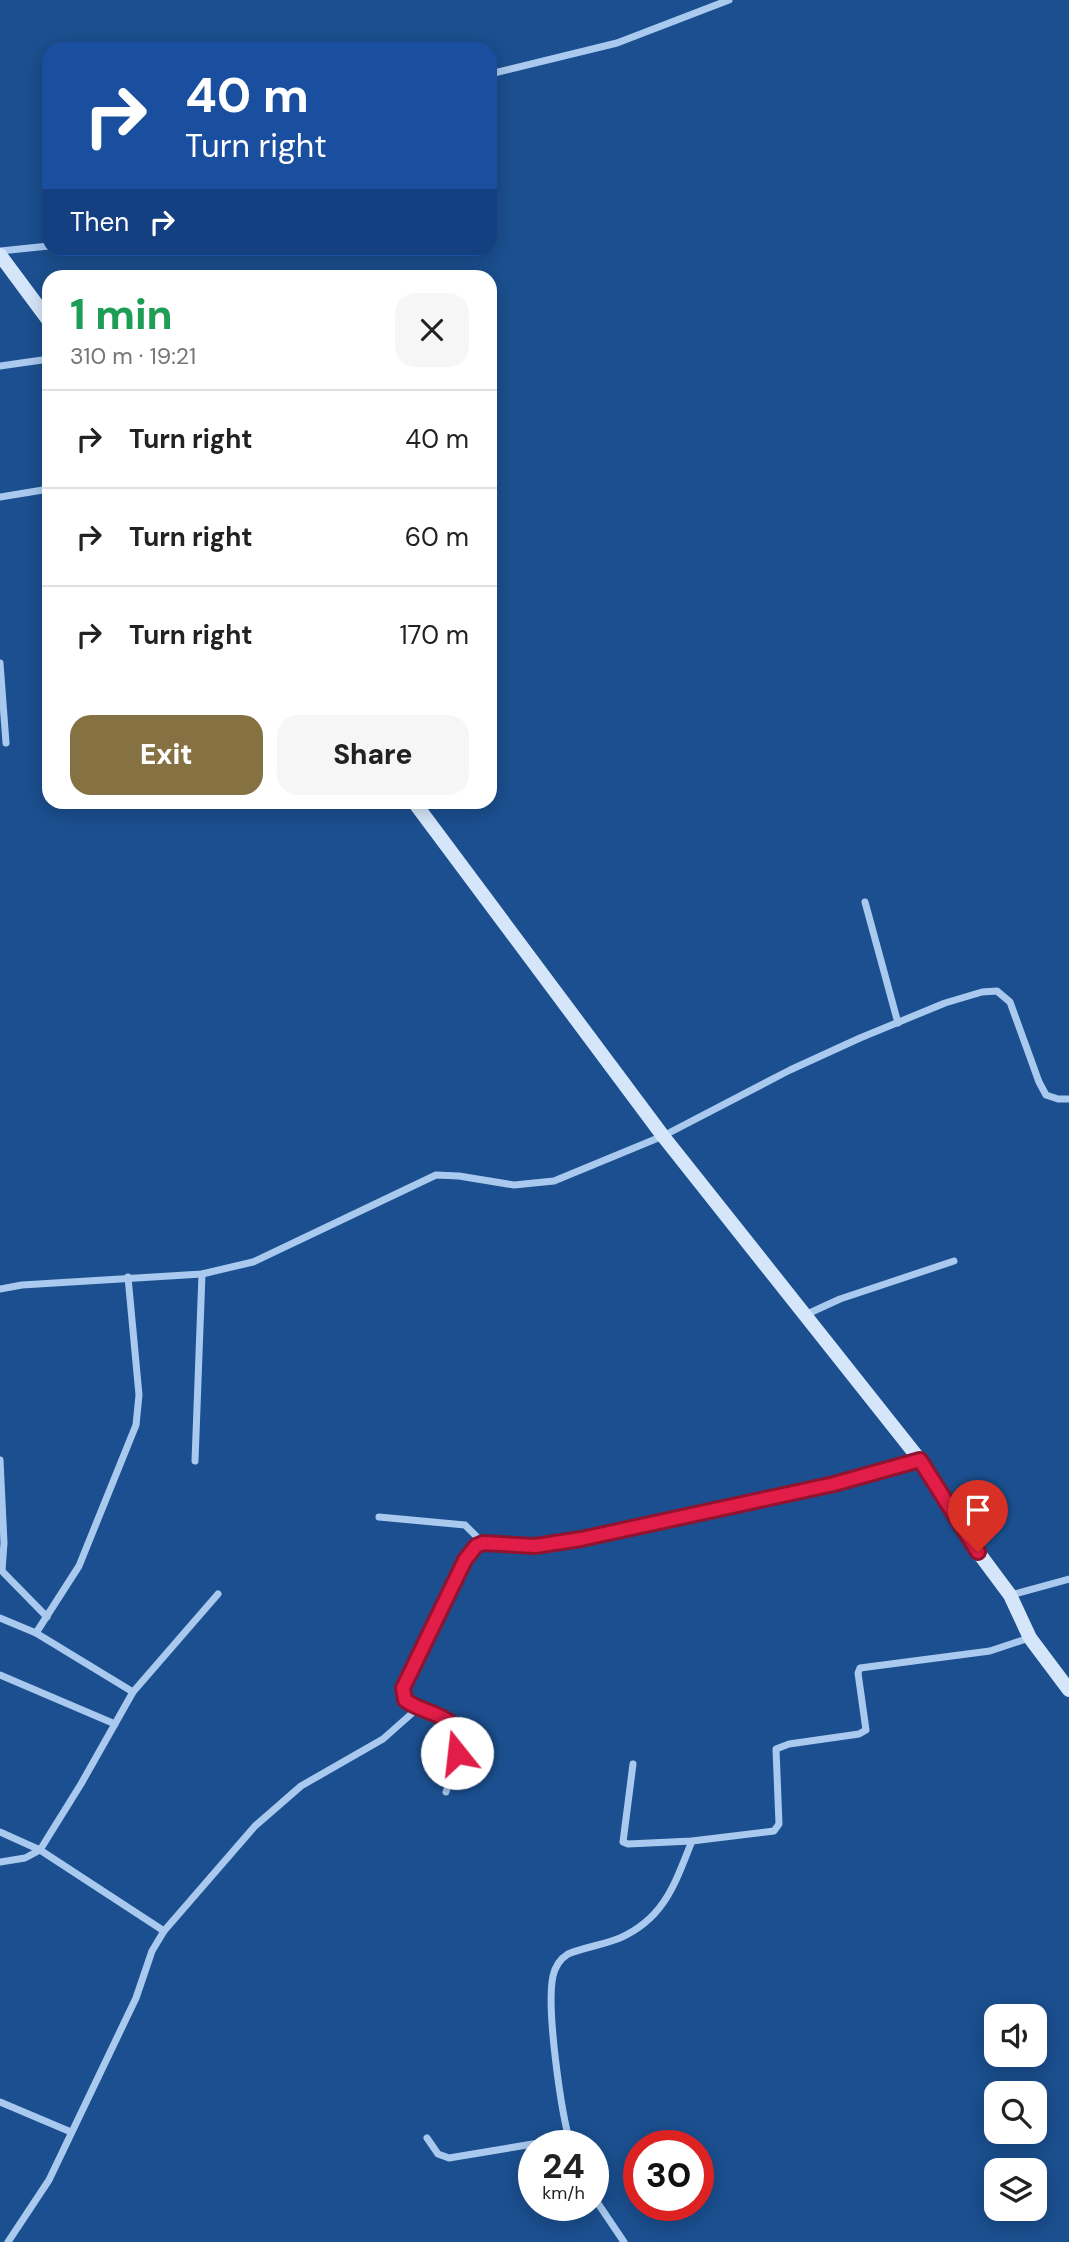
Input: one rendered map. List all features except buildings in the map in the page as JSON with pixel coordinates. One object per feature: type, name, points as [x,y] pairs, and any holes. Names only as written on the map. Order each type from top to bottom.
[{"type":"street","points":[[497,72],[617,43],[730,0]]},
{"type":"street","points":[[42,247],[0,253],[42,311]]},
{"type":"street","points":[[0,366],[42,360]]},
{"type":"street","points":[[0,497],[42,490]]},
{"type":"street","points":[[0,663],[6,743]]},
{"type":"street","points":[[419,809],[663,1136],[920,1460],[978,1552],[1010,1595],[1030,1638],[1069,1690]]},
{"type":"street","points":[[865,902],[898,1023]]},
{"type":"street","points":[[0,1289],[22,1285],[202,1273],[253,1262],[436,1175],[514,1185],[554,1181],[663,1136],[790,1070],[898,1023],[982,992],[997,991],[1010,1002],[1046,1095],[1069,1099]]},
{"type":"street","points":[[805,1315],[840,1299],[954,1261]]},
{"type":"street","points":[[195,1461],[202,1273]]},
{"type":"street","points":[[36,1633],[79,1566],[136,1425],[139,1395],[128,1277]]},
{"type":"street","points":[[0,1460],[4,1543],[1,1570],[47,1617]]},
{"type":"street","points":[[446,1792],[457,1753],[455,1730],[448,1720],[405,1700],[403,1688],[465,1560],[476,1546],[483,1543],[535,1546],[581,1539],[834,1484],[920,1460]]},
{"type":"street","points":[[379,1517],[466,1525],[483,1543]]},
{"type":"street","points":[[1010,1595],[1069,1580]]},
{"type":"street","points":[[0,1862],[25,1858],[40,1850],[133,1692],[218,1594]]},
{"type":"street","points":[[0,1618],[36,1633],[133,1692]]},
{"type":"street","points":[[633,1764],[624,1842],[628,1844],[692,1841],[771,1832],[776,1829],[779,1817],[776,1749],[789,1744],[866,1731],[858,1673],[860,1668],[990,1651],[1030,1638]]},
{"type":"street","points":[[0,1675],[115,1724]]},
{"type":"street","points":[[8,2242],[44,2189],[136,1998],[152,1951],[164,1931],[255,1826],[301,1786],[383,1739],[418,1708]]},
{"type":"street","points":[[0,1832],[40,1850],[164,1931]]},
{"type":"street","points":[[568,2130],[551,2004],[553,1975],[560,1959],[568,1954],[620,1938],[656,1914],[677,1881],[692,1841]]},
{"type":"street","points":[[0,2102],[71,2132]]},
{"type":"street","points":[[427,2138],[438,2154],[449,2158],[518,2149]]},
{"type":"street","points":[[609,2220],[624,2242]]},
{"type":"route","points":[[457,1753],[452,1724],[412,1705],[402,1694],[465,1560],[476,1546],[483,1543],[535,1546],[581,1539],[834,1484],[920,1460],[978,1552]]}]
